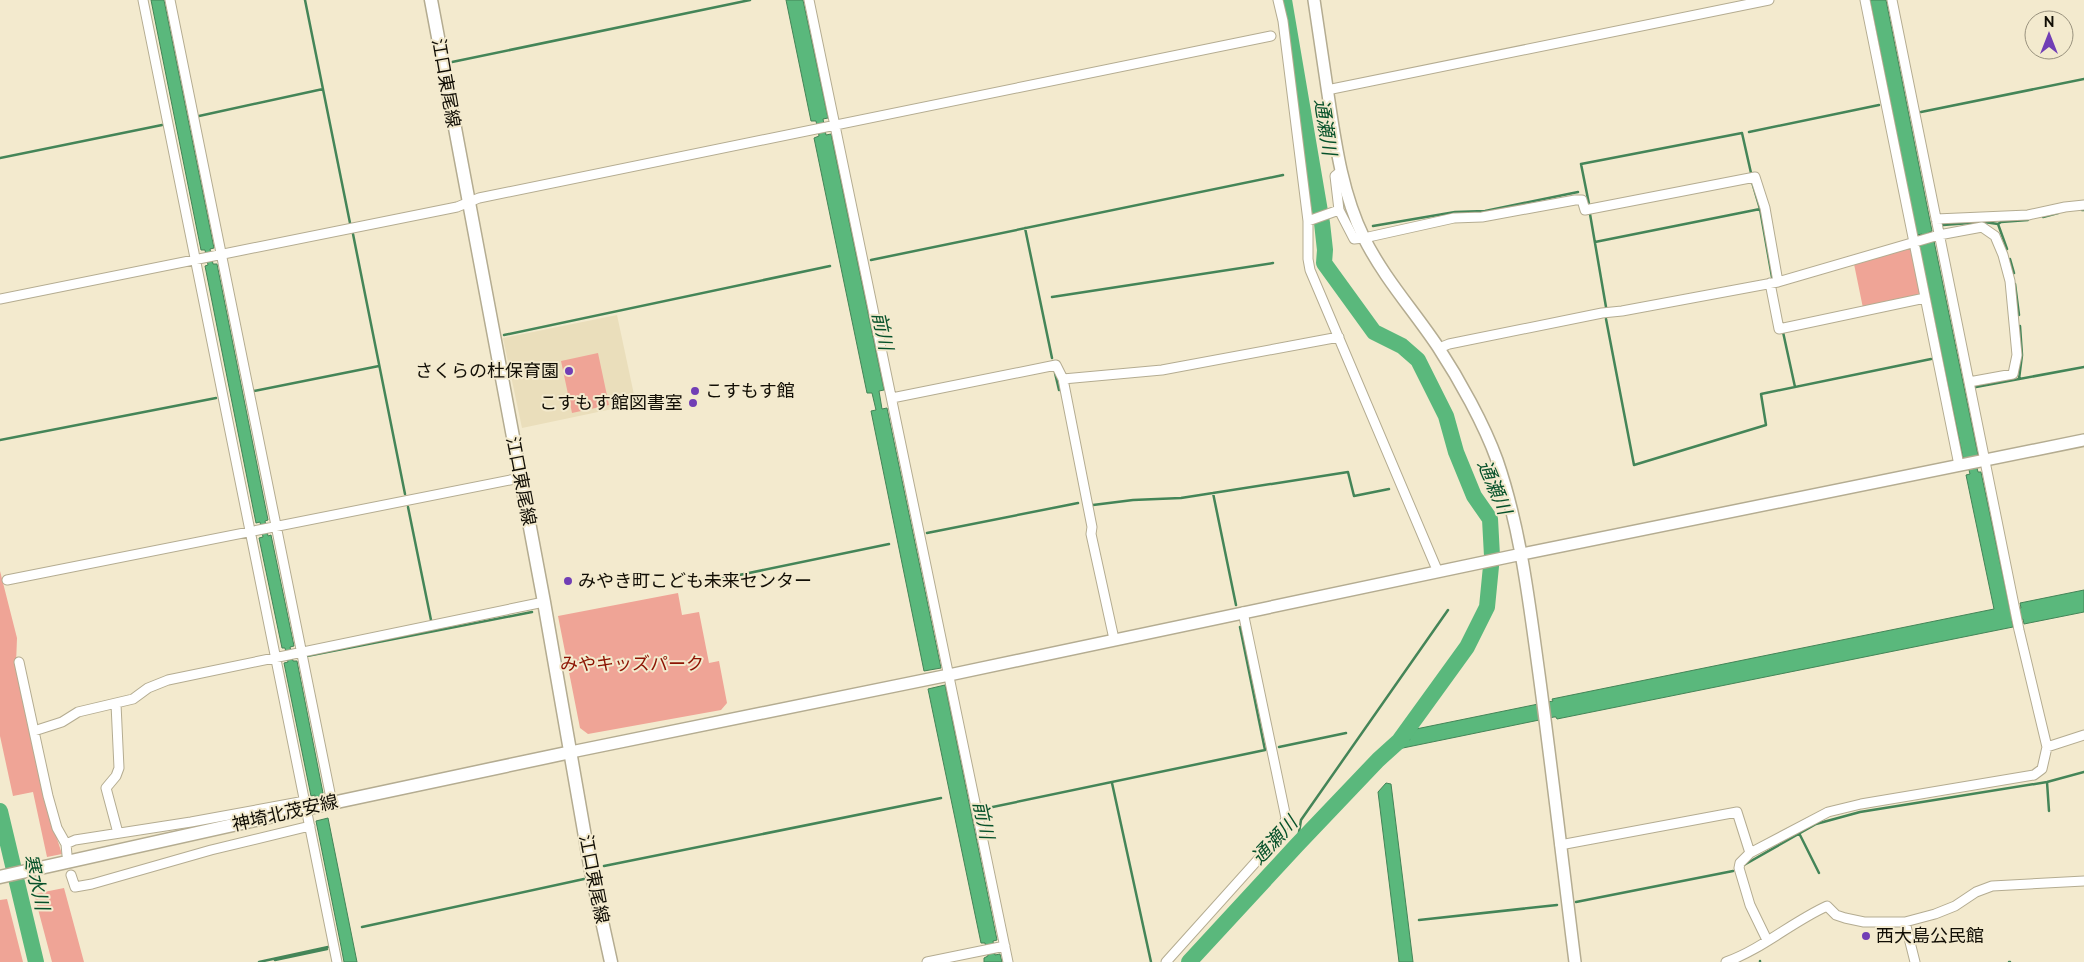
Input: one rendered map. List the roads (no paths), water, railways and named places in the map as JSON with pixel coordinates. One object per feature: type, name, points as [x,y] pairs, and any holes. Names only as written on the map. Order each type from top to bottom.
[{"type":"main road","name":"江口東尾線","points":[[431,0],[544,602],[591,871],[611,962]]},
{"type":"main road","name":"神埼北茂安線","points":[[0,878],[306,805],[332,802],[571,752]]},
{"type":"street","points":[[143,0],[337,962]]},
{"type":"street","points":[[170,0],[213,257],[293,653],[332,802]]},
{"type":"street","points":[[809,0],[949,675],[1001,947],[1008,962]]},
{"type":"street","points":[[1278,0],[1283,20],[1310,220],[1308,259],[1310,270],[1438,572]]},
{"type":"street","points":[[1314,0],[1341,171],[1349,202],[1364,238],[1382,270],[1439,348],[1473,409],[1496,458],[1514,516],[1522,554],[1546,726],[1575,962]]},
{"type":"street","points":[[1328,90],[1768,0]]},
{"type":"street","points":[[1865,0],[1917,241],[1925,298],[1960,465]]},
{"type":"street","points":[[1767,940],[1750,905],[1739,868],[1740,862],[1750,853],[1828,812],[1861,804],[2034,775],[2042,769],[2047,747],[1983,460],[1969,382],[1934,236],[1936,219],[1892,0]]},
{"type":"street","points":[[0,299],[213,257],[468,204],[479,198],[1271,36]]},
{"type":"street","points":[[1341,171],[1335,176],[1337,210],[1354,239],[1454,218],[1482,217],[1575,200],[1582,200],[1586,210],[1755,177],[1764,208],[1779,328],[1925,298]]},
{"type":"street","points":[[1936,219],[2028,215],[2084,205]]},
{"type":"street","points":[[1310,220],[1337,210]]},
{"type":"street","points":[[1439,348],[1449,344],[1602,313],[1622,311],[1774,282],[1934,236],[1982,227],[1995,236],[2003,255],[2010,281],[2017,355],[2014,374],[1969,382]]},
{"type":"street","points":[[1062,379],[1162,370],[1339,337]]},
{"type":"street","points":[[892,398],[1056,366],[1062,379],[1114,639]]},
{"type":"street","points":[[571,752],[949,675],[1522,554],[2084,440]]},
{"type":"street","points":[[7,580],[520,478]]},
{"type":"street","points":[[34,731],[62,722],[78,712],[133,699],[148,688],[168,680],[544,602]]},
{"type":"street","points":[[1166,962],[1280,835],[1286,818],[1243,612]]},
{"type":"street","points":[[19,662],[52,812],[57,828],[66,844],[67,855]]},
{"type":"street","points":[[116,704],[119,768],[116,776],[106,788],[118,834]]},
{"type":"street","points":[[2047,747],[2084,735]]},
{"type":"street","points":[[66,844],[75,840],[306,805]]},
{"type":"street","points":[[1560,846],[1737,812],[1750,853]]},
{"type":"street","points":[[71,875],[75,887],[92,884],[211,850],[310,826]]},
{"type":"street","points":[[1726,962],[1740,957],[1807,915],[1827,906],[1836,915],[1864,922],[1905,922],[1941,912],[1992,886],[2064,880],[2084,881]]},
{"type":"street","points":[[1905,922],[1915,962]]},
{"type":"street","points":[[927,962],[1001,947]]},
{"type":"waterway","points":[[305,0],[350,223]]},
{"type":"waterway","points":[[452,62],[750,0]]},
{"type":"waterway","name":"通瀬川","points":[[1189,962],[1297,845],[1378,760],[1399,741],[1467,647],[1487,607],[1492,556],[1490,519],[1474,496],[1456,452],[1446,416],[1418,360],[1402,346],[1374,332],[1324,263],[1325,250],[1322,223],[1284,0]]},
{"type":"waterway","points":[[1921,112],[2084,79]]},
{"type":"waterway","points":[[199,116],[323,89]]},
{"type":"waterway","points":[[1749,132],[1879,105]]},
{"type":"waterway","points":[[0,158],[162,125]]},
{"type":"waterway","points":[[1589,204],[1581,164],[1742,133],[1751,173]]},
{"type":"waterway","points":[[871,260],[1283,175]]},
{"type":"waterway","points":[[1752,182],[1760,209],[1772,277]]},
{"type":"waterway","points":[[1373,226],[1455,212],[1485,211],[1578,192]]},
{"type":"waterway","points":[[1595,242],[1760,209]]},
{"type":"waterway","points":[[2043,217],[2058,213]]},
{"type":"waterway","points":[[1590,214],[1606,307]]},
{"type":"waterway","points":[[1998,224],[2001,222],[2028,220]]},
{"type":"waterway","points":[[1943,225],[1984,222],[1998,224],[2007,249]]},
{"type":"waterway","points":[[1025,228],[1052,358]]},
{"type":"waterway","points":[[353,234],[405,494]]},
{"type":"waterway","points":[[2010,259],[2014,273]]},
{"type":"waterway","points":[[1052,297],[1273,263]]},
{"type":"waterway","points":[[504,335],[830,266]]},
{"type":"waterway","points":[[2015,284],[2019,315]]},
{"type":"waterway","points":[[1606,319],[1634,465],[1766,425],[1761,394],[1931,359]]},
{"type":"waterway","points":[[2019,379],[2022,355],[2020,326]]},
{"type":"waterway","points":[[1783,332],[1795,387]]},
{"type":"waterway","points":[[254,391],[379,366]]},
{"type":"waterway","points":[[1976,387],[2084,367]]},
{"type":"waterway","points":[[1055,373],[1059,390]]},
{"type":"waterway","points":[[0,440],[216,398]]},
{"type":"waterway","points":[[1093,505],[1133,500],[1181,498],[1348,472],[1354,496],[1389,489]]},
{"type":"waterway","points":[[1213,493],[1236,605]]},
{"type":"waterway","points":[[927,533],[1078,503]]},
{"type":"waterway","points":[[408,507],[431,620]]},
{"type":"waterway","points":[[720,579],[889,544]]},
{"type":"waterway","points":[[1297,845],[1301,820],[1448,610]]},
{"type":"waterway","points":[[307,656],[532,612]]},
{"type":"waterway","name":"前川","points":[[983,809],[1265,750],[1240,627]]},
{"type":"waterway","points":[[1279,747],[1346,733]]},
{"type":"waterway","name":"通瀬川","points":[[1399,741],[1409,739]]},
{"type":"waterway","points":[[1744,865],[1816,824],[1860,812],[2047,782],[2084,772]]},
{"type":"waterway","points":[[2047,782],[2049,811]]},
{"type":"waterway","points":[[1112,783],[1151,962]]},
{"type":"waterway","points":[[604,866],[941,798]]},
{"type":"waterway","name":"寒水川","points":[[0,811],[36,962]]},
{"type":"waterway","points":[[1799,833],[1819,873]]},
{"type":"waterway","points":[[1576,902],[1733,871]]},
{"type":"waterway","points":[[362,927],[584,879]]},
{"type":"waterway","points":[[1419,920],[1557,905]]},
{"type":"waterway","points":[[259,962],[328,947]]},
{"type":"waterway","points":[[275,960],[327,949]]},
{"type":"place","name":"さくらの杜保育園","points":[[569,371]]},
{"type":"place","name":"こすもす館","points":[[695,391]]},
{"type":"place","name":"こすもす館図書室","points":[[693,403]]},
{"type":"place","name":"みやき町こども未来センター","points":[[568,581]]},
{"type":"place","name":"西大島公民館","points":[[1866,936]]},
{"type":"park label","name":"みやキッズパーク","points":[[632,664]]}]
